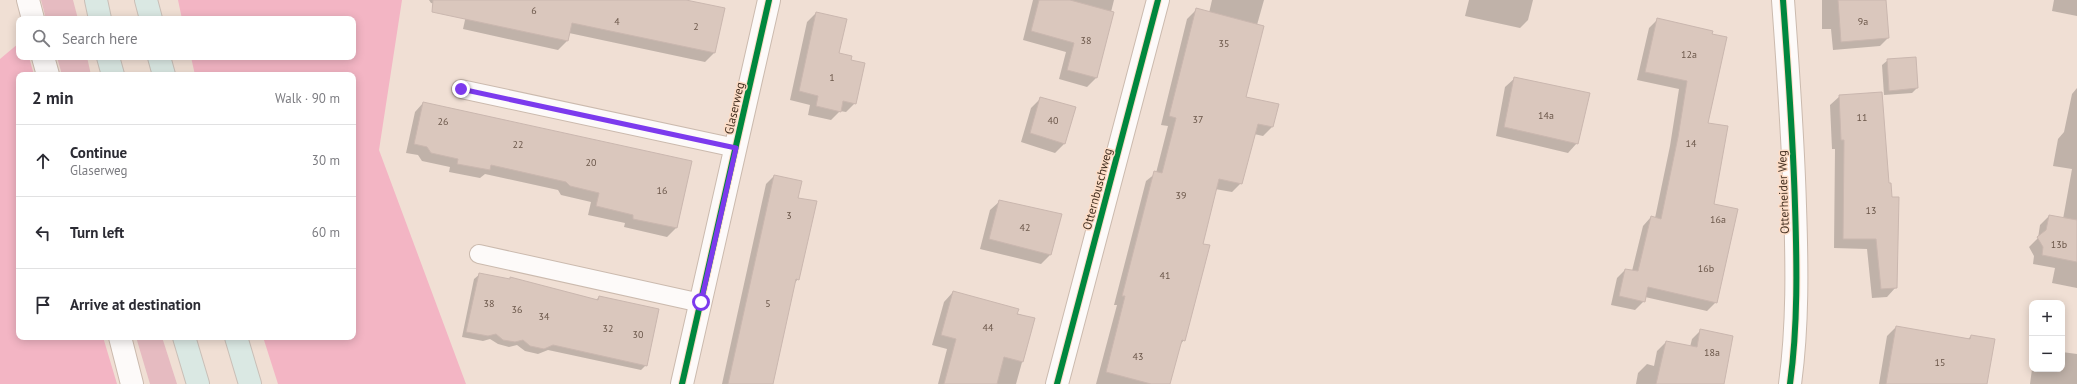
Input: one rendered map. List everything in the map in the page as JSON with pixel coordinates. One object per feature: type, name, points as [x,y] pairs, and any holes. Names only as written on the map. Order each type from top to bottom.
[{"type":"highway","points":[[96,0],[99,16]]},
{"type":"highway","points":[[146,0],[150,16]]},
{"type":"highway","points":[[109,60],[112,72]]},
{"type":"highway","points":[[161,60],[163,72]]},
{"type":"highway","points":[[185,340],[198,384]]},
{"type":"highway","points":[[237,340],[250,384]]},
{"type":"street","points":[[28,0],[32,16]]},
{"type":"street","name":"Glaserweg","points":[[682,384],[770,0]]},
{"type":"street","name":"Otternbuschweg","points":[[1057,384],[1158,0]]},
{"type":"street","name":"Otterheider Weg","points":[[1783,0],[1792,136],[1796,246],[1795,349],[1790,384]]},
{"type":"street","points":[[44,60],[47,72]]},
{"type":"street","points":[[121,340],[132,384]]},
{"type":"lane","points":[[461,89],[736,148]]},
{"type":"lane","points":[[479,254],[701,302]]},
{"type":"shaded area","points":[[41,0],[73,0],[77,16],[45,16]]},
{"type":"shaded area","points":[[178,0],[402,0],[379,150],[466,384],[278,384],[264,340],[356,340],[356,72],[194,72],[192,60],[356,60],[356,16],[181,16]]},
{"type":"shaded area","points":[[16,46],[16,60],[30,60],[33,72],[16,72],[16,340],[104,340],[117,384],[0,384],[0,59]]},
{"type":"shaded area","points":[[58,60],[88,60],[90,72],[61,72]]},
{"type":"shaded area","points":[[137,340],[163,340],[177,384],[150,384]]},
{"type":"building","points":[[433,0],[686,0],[725,8],[715,53],[572,23],[568,41],[432,12]]},
{"type":"building","points":[[1039,0],[1070,0],[1114,12],[1097,78],[1067,70],[1074,43],[1031,31]]},
{"type":"building","points":[[1838,0],[1886,0],[1889,38],[1841,42]]},
{"type":"building","points":[[1196,8],[1264,26],[1246,97],[1279,104],[1273,127],[1258,124],[1242,184],[1219,179],[1203,244],[1210,245],[1185,341],[1182,340],[1170,384],[1151,384],[1106,372],[1125,296],[1122,296],[1154,171],[1162,173],[1176,118],[1169,116]]},
{"type":"building","points":[[816,12],[847,19],[839,53],[852,56],[851,60],[865,63],[856,104],[843,101],[841,112],[816,106],[818,96],[799,91]]},
{"type":"building","points":[[1657,18],[1713,31],[1712,34],[1727,37],[1708,123],[1728,126],[1714,204],[1738,209],[1717,303],[1648,287],[1645,302],[1619,296],[1625,269],[1638,271],[1651,216],[1661,219],[1678,137],[1687,81],[1645,72]]},
{"type":"building","points":[[1916,57],[1918,88],[1889,91],[1887,59]]},
{"type":"building","points":[[1514,77],[1590,93],[1578,144],[1504,127]]},
{"type":"building","points":[[1882,92],[1889,183],[1891,183],[1892,197],[1899,197],[1897,288],[1881,289],[1876,239],[1843,239],[1844,140],[1841,140],[1839,95]]},
{"type":"building","points":[[1040,97],[1076,107],[1065,144],[1030,133]]},
{"type":"building","points":[[423,102],[692,161],[677,228],[633,219],[633,215],[596,206],[599,193],[570,186],[566,182],[491,165],[490,170],[457,164],[458,159],[431,153],[427,147],[414,144]]},
{"type":"building","points":[[774,175],[802,181],[798,198],[817,201],[799,280],[796,279],[773,384],[728,384]]},
{"type":"building","points":[[999,200],[1062,214],[1051,255],[989,239]]},
{"type":"building","points":[[2049,215],[2077,220],[2077,262],[2042,255],[2043,247],[2037,237],[2046,230]]},
{"type":"building","points":[[479,273],[510,279],[510,277],[598,300],[599,296],[659,309],[647,366],[553,345],[544,349],[530,346],[523,340],[515,342],[503,340],[496,334],[488,336],[466,332]]},
{"type":"building","points":[[953,291],[1019,309],[1017,314],[1035,318],[1023,362],[1004,357],[997,384],[944,384],[956,339],[941,335]]},
{"type":"building","points":[[1896,326],[1970,339],[1971,335],[1995,339],[1987,384],[1886,384]]},
{"type":"building","points":[[1700,329],[1733,336],[1724,384],[1656,384],[1666,341],[1697,347]]},
{"type":"cycle path","points":[[682,384],[769,0]]},
{"type":"cycle path","points":[[1057,384],[1158,0]]},
{"type":"cycle path","points":[[1783,0],[1792,128],[1796,250],[1796,317],[1790,384]]},
{"type":"route","points":[[461,89],[736,148],[701,302]]}]
